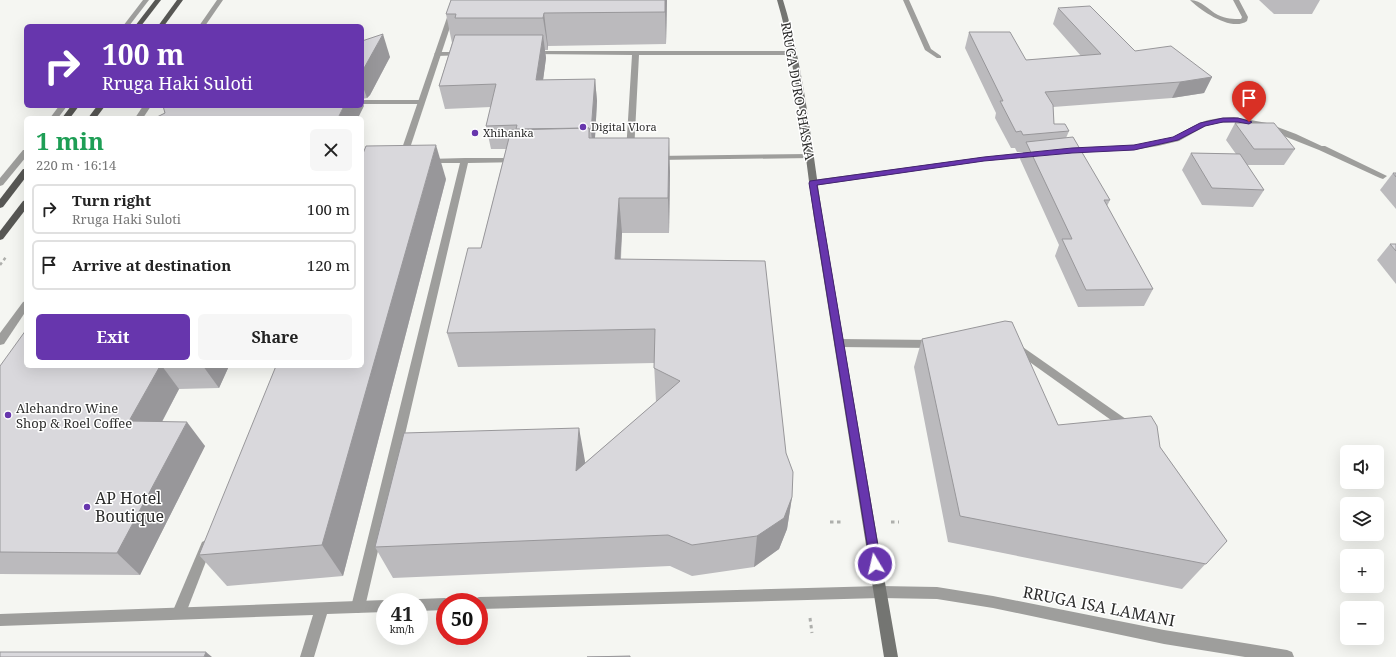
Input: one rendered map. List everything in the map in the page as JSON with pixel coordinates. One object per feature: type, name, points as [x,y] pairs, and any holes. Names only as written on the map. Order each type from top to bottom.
[{"type":"main road","points":[[140,24],[158,0]]},
{"type":"main road","points":[[162,24],[180,0]]},
{"type":"main road","name":"RRUGA DURO SHASKA","points":[[780,0],[787,22],[793,53],[891,657]]},
{"type":"main road","points":[[0,206],[24,174]]},
{"type":"main road","points":[[0,237],[24,207]]},
{"type":"street","points":[[128,24],[146,0]]},
{"type":"street","points":[[203,24],[220,0]]},
{"type":"street","points":[[402,161],[456,0]]},
{"type":"street","points":[[906,0],[928,50],[939,56]]},
{"type":"street","points":[[1193,0],[1224,21],[1244,21],[1245,18],[1236,0]]},
{"type":"street","points":[[525,53],[793,53]]},
{"type":"street","points":[[636,53],[634,158],[809,156]]},
{"type":"street","points":[[437,54],[469,54]]},
{"type":"street","points":[[364,102],[421,102]]},
{"type":"street","points":[[1058,152],[1134,148],[1176,139],[1202,124],[1223,120],[1238,120],[1284,131],[1383,176]]},
{"type":"street","points":[[813,183],[984,159],[1043,153]]},
{"type":"street","points":[[0,183],[24,154]]},
{"type":"street","points":[[358,607],[466,160]]},
{"type":"street","points":[[423,161],[526,160]]},
{"type":"street","points":[[0,341],[24,307]]},
{"type":"street","points":[[839,343],[942,344]]},
{"type":"street","points":[[1006,345],[1014,345],[1130,427],[1133,433]]},
{"type":"street","points":[[179,613],[211,534]]},
{"type":"street","name":"RRUGA ISA LAMANI","points":[[488,603],[880,592],[937,593],[993,602],[1164,637],[1287,657]]},
{"type":"street","points":[[0,620],[376,606]]},
{"type":"street","points":[[307,657],[322,608]]},
{"type":"building","points":[[451,0],[665,0],[665,12],[544,13],[543,18],[455,18],[456,14],[446,14]]},
{"type":"building","points":[[1090,6],[1135,51],[1171,46],[1212,77],[1180,82],[1045,92],[1053,105],[1054,124],[1065,124],[1069,131],[1023,135],[1021,131],[1016,132],[1000,101],[1003,101],[969,32],[1010,32],[1026,60],[1101,54],[1058,8]]},
{"type":"building","points":[[383,34],[364,68],[364,40]]},
{"type":"building","points":[[455,35],[543,35],[536,80],[595,79],[591,132],[589,128],[516,129],[517,125],[486,126],[496,84],[439,86]]},
{"type":"building","points":[[164,108],[343,108],[339,116],[159,116],[165,113]]},
{"type":"building","points":[[1235,123],[1274,123],[1295,149],[1254,149]]},
{"type":"building","points":[[589,128],[589,138],[669,138],[668,198],[619,198],[615,259],[765,261],[786,453],[793,472],[792,497],[784,518],[757,536],[692,545],[668,535],[375,547],[404,433],[579,428],[576,471],[680,381],[654,368],[655,329],[447,333],[468,248],[481,248],[511,130]]},
{"type":"building","points":[[1073,137],[1110,200],[1104,200],[1153,289],[1086,290],[1062,239],[1072,239],[1026,142]]},
{"type":"building","points":[[436,145],[322,545],[199,555],[275,368],[364,368],[364,151],[366,146]]},
{"type":"building","points":[[1191,153],[1240,154],[1264,190],[1212,188]]},
{"type":"building","points":[[1390,244],[1396,244],[1396,251]]},
{"type":"building","points":[[1005,321],[1012,322],[1058,425],[1151,416],[1157,426],[1160,447],[1227,541],[1206,564],[960,516],[922,339]]},
{"type":"building","points":[[24,333],[24,368],[159,368],[129,421],[187,422],[117,553],[0,552],[0,366]]},
{"type":"building","points":[[0,652],[206,652],[204,657],[0,657]]},
{"type":"building","points":[[630,656],[630,657],[587,657]]},
{"type":"place","name":"Digital Vlora","points":[[583,127]]},
{"type":"place","name":"Xhihanka","points":[[475,133]]},
{"type":"place","name":"Alehandro Wine Shop & Roel Coffee","points":[[8,415]]},
{"type":"place","name":"AP Hotel Boutique","points":[[87,507]]},
{"type":"route","points":[[875,564],[813,183],[984,159],[1072,150],[1134,148],[1176,139],[1202,124],[1223,120],[1249,122]]}]
